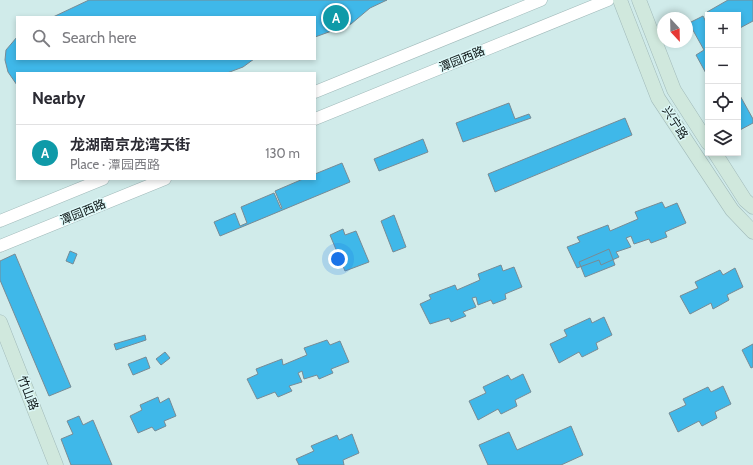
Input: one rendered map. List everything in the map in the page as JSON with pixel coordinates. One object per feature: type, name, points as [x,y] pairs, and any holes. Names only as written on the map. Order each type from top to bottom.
[{"type":"main road","name":"兴宁路","points":[[620,0],[658,98],[732,210],[753,232]]},
{"type":"main road","name":"兴宁路","points":[[638,0],[674,90],[705,138]]},
{"type":"main road","points":[[717,156],[745,200],[753,208]]},
{"type":"main road","name":"竹山路","points":[[0,322],[56,465]]},
{"type":"street","name":"潭园西路","points":[[316,92],[541,0]]},
{"type":"street","name":"潭园西路","points":[[316,118],[608,0]]},
{"type":"street","name":"潭园西路","points":[[0,221],[101,180]]},
{"type":"street","name":"潭园西路","points":[[0,246],[163,180]]},
{"type":"building","points":[[89,0],[387,0],[370,8],[351,24],[316,37],[316,16],[55,16]]},
{"type":"building","points":[[728,0],[753,0],[753,21],[741,27],[741,12],[707,12]]},
{"type":"building","points":[[703,16],[705,20],[705,72],[696,55],[704,50],[693,30],[693,21]]},
{"type":"building","points":[[16,38],[16,60],[253,60],[243,67],[230,72],[16,72],[16,84],[8,72],[5,60],[6,50]]},
{"type":"building","points":[[741,97],[753,119],[753,123],[741,129]]},
{"type":"building","points":[[509,103],[515,119],[529,114],[531,118],[463,142],[456,123]]},
{"type":"building","points":[[625,118],[632,135],[495,192],[488,174]]},
{"type":"building","points":[[423,139],[428,152],[379,171],[374,159]]},
{"type":"building","points":[[342,163],[350,182],[220,236],[214,222],[235,213],[240,226],[247,223],[241,207],[274,193],[281,209],[282,208],[275,191],[301,180],[316,180],[316,174]]},
{"type":"building","points":[[662,202],[665,208],[677,203],[686,223],[665,232],[667,237],[651,243],[649,239],[634,244],[631,236],[626,238],[631,247],[616,252],[619,257],[601,265],[599,260],[577,268],[567,247],[580,242],[577,237],[608,225],[610,231],[638,219],[635,212]]},
{"type":"building","points":[[394,215],[406,247],[393,252],[381,221]]},
{"type":"building","points":[[343,229],[345,235],[356,231],[369,262],[345,271],[330,235]]},
{"type":"building","points":[[609,249],[615,265],[585,277],[579,262]]},
{"type":"building","points":[[70,251],[77,254],[73,264],[66,261]]},
{"type":"building","points":[[15,254],[71,387],[49,396],[0,280],[0,261]]},
{"type":"building","points":[[501,265],[503,271],[514,267],[522,287],[505,294],[506,299],[493,304],[491,300],[478,305],[476,297],[472,298],[476,307],[463,312],[466,316],[451,322],[449,318],[430,324],[420,304],[431,299],[429,295],[455,285],[457,290],[480,280],[478,274]]},
{"type":"building","points":[[735,268],[743,287],[727,295],[729,300],[713,309],[711,303],[690,314],[680,296],[698,288],[695,282],[720,270],[723,275]]},
{"type":"building","points":[[604,317],[612,335],[596,343],[598,349],[582,357],[579,352],[559,363],[550,344],[567,336],[564,330],[590,318],[592,323]]},
{"type":"building","points":[[145,335],[146,340],[116,350],[114,344]]},
{"type":"building","points":[[327,340],[330,345],[340,341],[349,362],[331,369],[333,373],[319,379],[317,375],[304,379],[302,371],[298,373],[302,382],[289,386],[292,391],[278,397],[275,392],[257,399],[247,379],[258,374],[256,369],[282,359],[283,365],[307,355],[304,348]]},
{"type":"building","points":[[753,344],[753,367],[751,368],[742,350]]},
{"type":"building","points":[[165,352],[170,358],[161,365],[156,359]]},
{"type":"building","points":[[146,357],[150,368],[133,375],[128,364]]},
{"type":"building","points":[[523,374],[531,392],[515,400],[517,406],[501,414],[498,409],[478,420],[469,401],[486,393],[483,387],[508,375],[511,380]]},
{"type":"building","points":[[723,386],[731,404],[715,412],[717,418],[702,426],[699,421],[678,432],[669,413],[686,405],[683,399],[708,387],[711,392]]},
{"type":"building","points":[[158,397],[160,403],[169,398],[176,416],[164,421],[166,426],[155,431],[152,427],[138,433],[130,416],[142,410],[140,405]]},
{"type":"building","points":[[79,416],[83,425],[93,420],[112,465],[71,465],[61,439],[73,434],[67,421]]},
{"type":"building","points":[[571,426],[583,455],[561,465],[488,465],[479,445],[509,432],[517,450]]},
{"type":"building","points":[[352,434],[359,453],[343,460],[344,465],[299,465],[296,459],[314,451],[311,446],[337,435],[339,440]]},
{"type":"place","name":"龙湖南京龙湾天街","points":[[336,18]]}]
